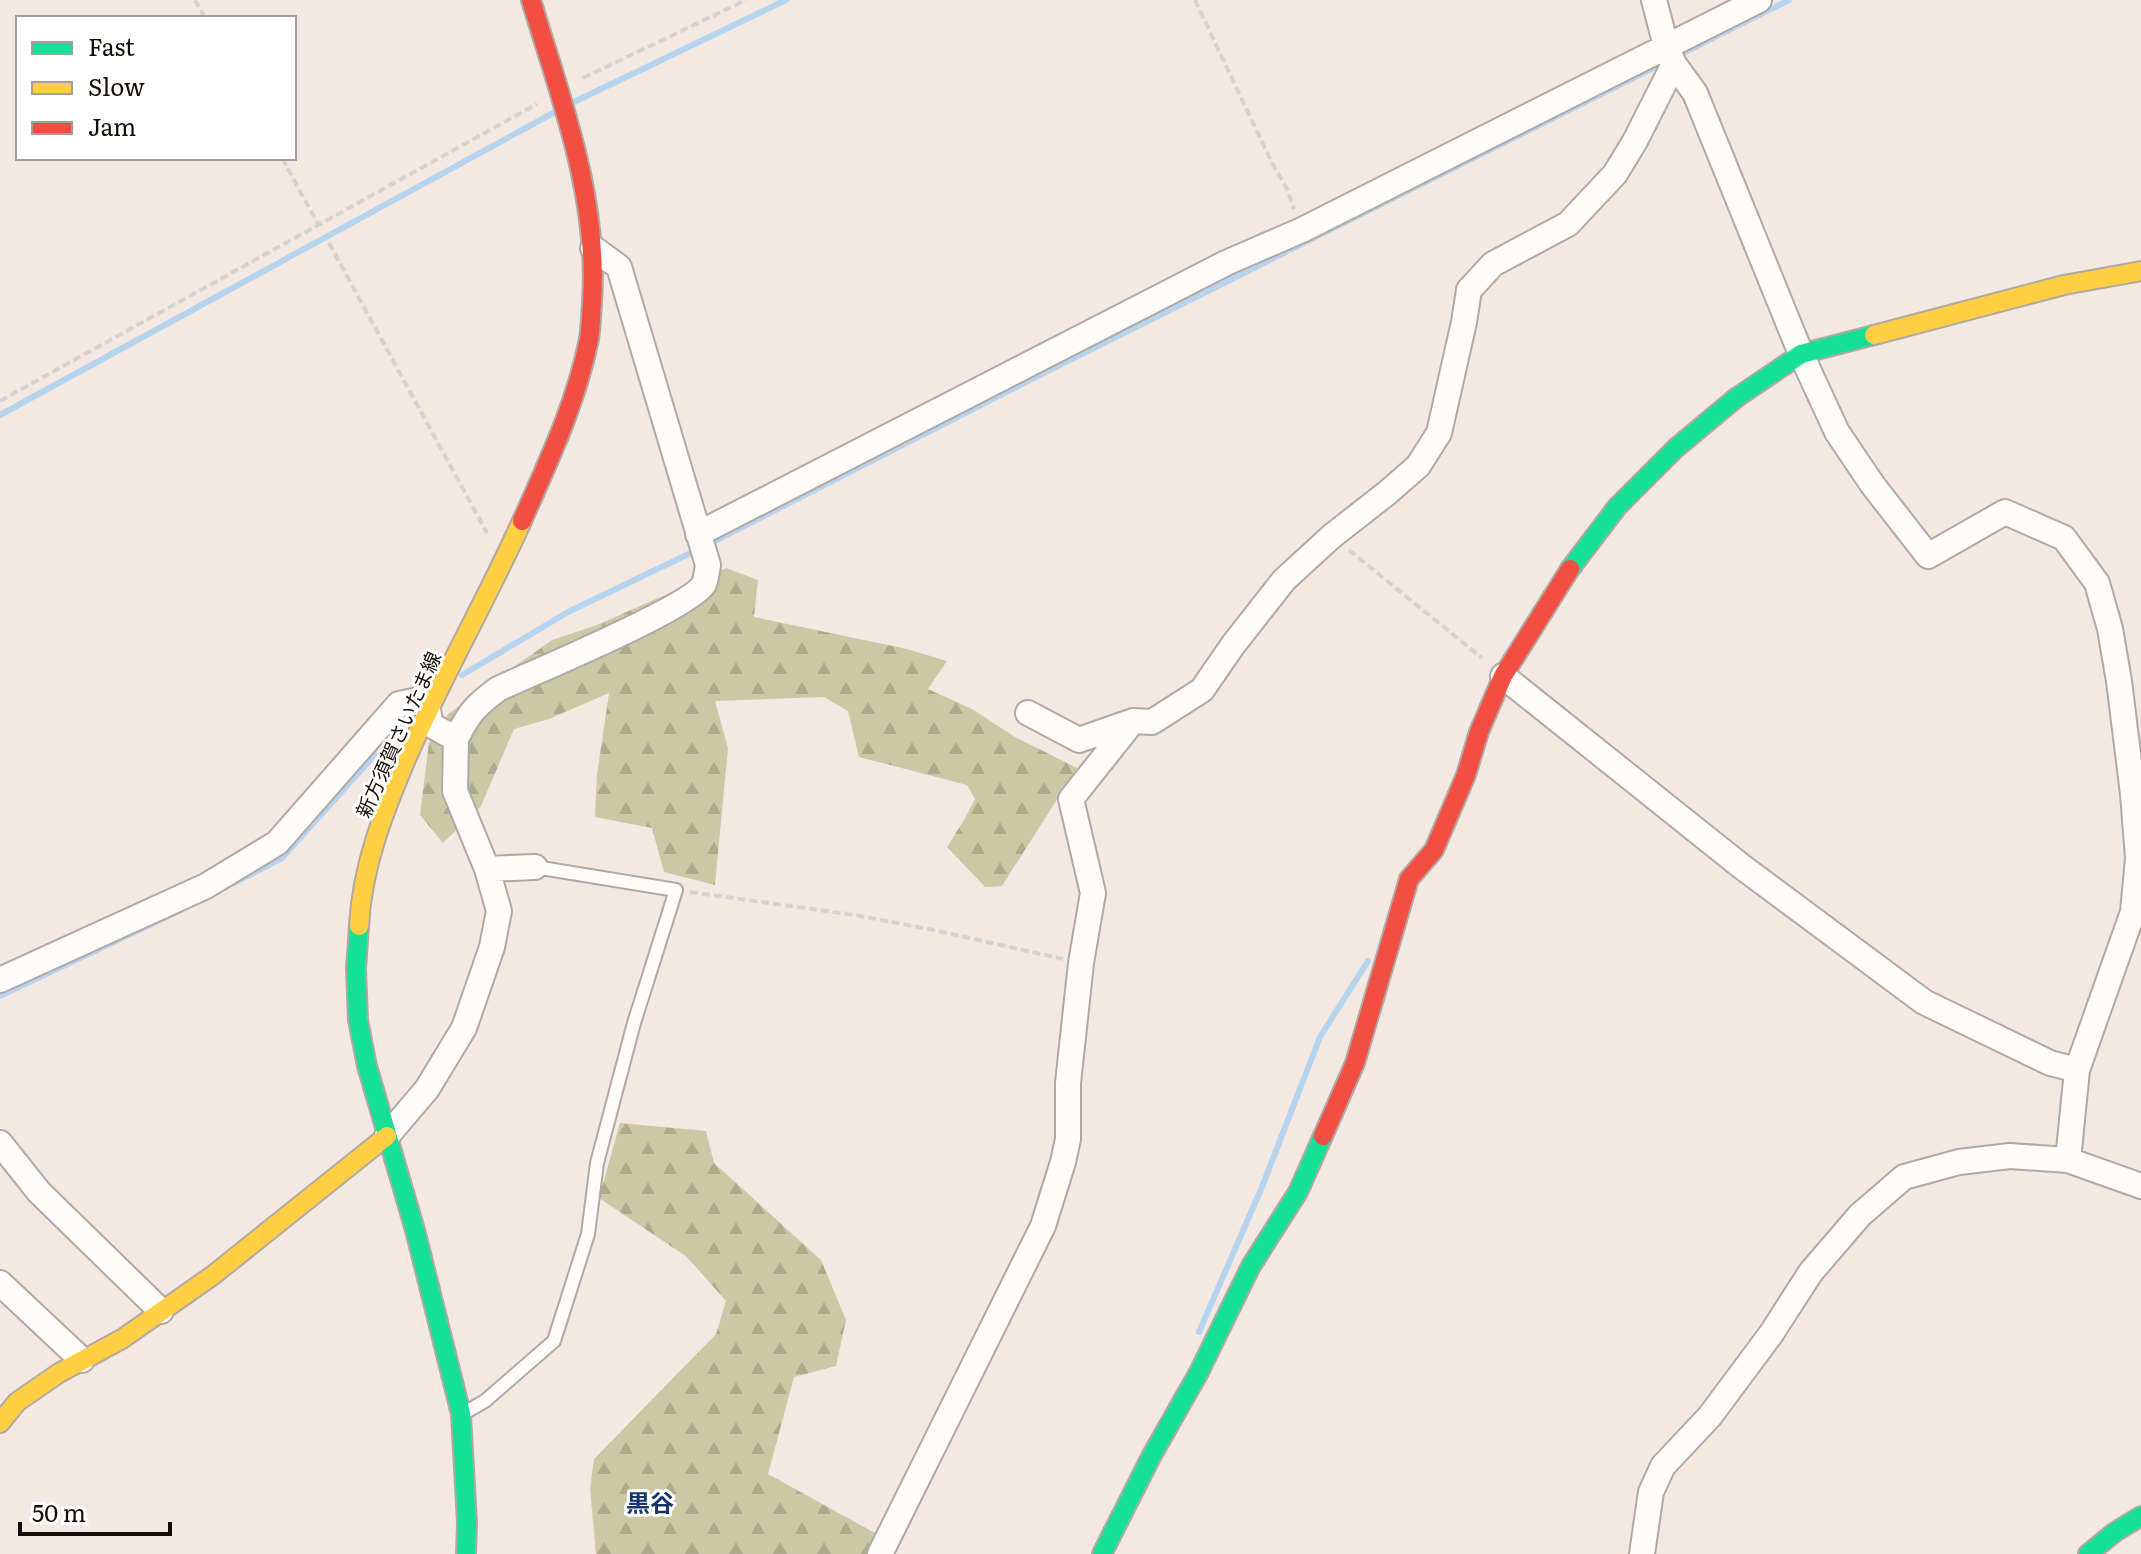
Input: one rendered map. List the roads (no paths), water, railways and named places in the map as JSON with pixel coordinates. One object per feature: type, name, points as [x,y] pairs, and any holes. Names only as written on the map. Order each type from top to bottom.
[{"type":"street","name":"新方須賀さいたま線","points":[[466,1554],[461,1414],[415,1230],[367,1066],[358,1020],[356,969],[366,872],[383,813],[428,710],[503,563],[571,408],[582,371],[593,290],[589,209],[560,91],[531,0]]},
{"type":"street","points":[[1654,0],[1670,55],[1695,93],[1801,354],[1837,432],[1872,484],[1928,556],[2005,512],[2064,538],[2097,583],[2119,681],[2137,795],[2138,858],[2133,912],[2077,1070],[2068,1160]]},
{"type":"street","points":[[698,534],[1226,263],[1670,55],[1759,0]]},
{"type":"street","points":[[1028,713],[1079,740],[1133,721],[1152,722],[1202,690],[1284,580],[1332,536],[1418,466],[1439,433],[1469,290],[1493,264],[1568,224],[1615,174],[1635,141],[1670,55]]},
{"type":"street","points":[[0,1423],[17,1402],[59,1373],[122,1339],[212,1276],[387,1136],[427,1089],[464,1028],[492,947],[499,911],[487,869],[455,791],[456,739],[467,717],[476,705],[498,689],[648,620],[688,598],[703,585],[708,565],[619,267],[593,248]]},
{"type":"street","points":[[1102,1554],[1152,1455],[1198,1374],[1251,1266],[1298,1192],[1355,1063],[1409,879],[1434,850],[1503,676],[1571,567],[1617,507],[1676,448],[1736,398],[1801,354],[2064,285],[2141,271]]},
{"type":"street","points":[[1503,676],[1741,866],[1924,1002],[2050,1063],[2077,1070]]},
{"type":"street","points":[[0,980],[206,886],[277,843],[399,704],[418,700],[428,710],[431,725],[456,739]]},
{"type":"street","points":[[880,1554],[1043,1226],[1063,1162],[1068,1139],[1068,1083],[1081,963],[1093,893],[1071,799],[1133,721]]},
{"type":"street","points":[[487,869],[535,867]]},
{"type":"street","points":[[0,1143],[39,1192],[161,1311]]},
{"type":"street","points":[[1642,1554],[1651,1492],[1663,1466],[1710,1416],[1771,1334],[1811,1272],[1860,1215],[1904,1177],[1959,1162],[2010,1156],[2068,1160],[2141,1186]]},
{"type":"street","points":[[0,1283],[82,1360]]},
{"type":"street","points":[[2088,1554],[2141,1516]]},
{"type":"lane","points":[[461,1414],[485,1401],[554,1341],[588,1234],[597,1163],[634,1023],[676,890],[535,867]]},
{"type":"waterway","points":[[572,103],[786,0]]},
{"type":"waterway","points":[[1677,56],[1789,0]]},
{"type":"waterway","points":[[709,544],[1667,61]]},
{"type":"waterway","points":[[0,415],[555,112]]},
{"type":"waterway","points":[[462,675],[568,612],[699,549]]},
{"type":"waterway","points":[[234,883],[282,858],[410,716]]},
{"type":"waterway","points":[[0,996],[181,910]]},
{"type":"waterway","points":[[1199,1332],[1262,1187],[1320,1037],[1368,961]]},
{"type":"district","name":"黒谷","points":[[650,1501]]}]
